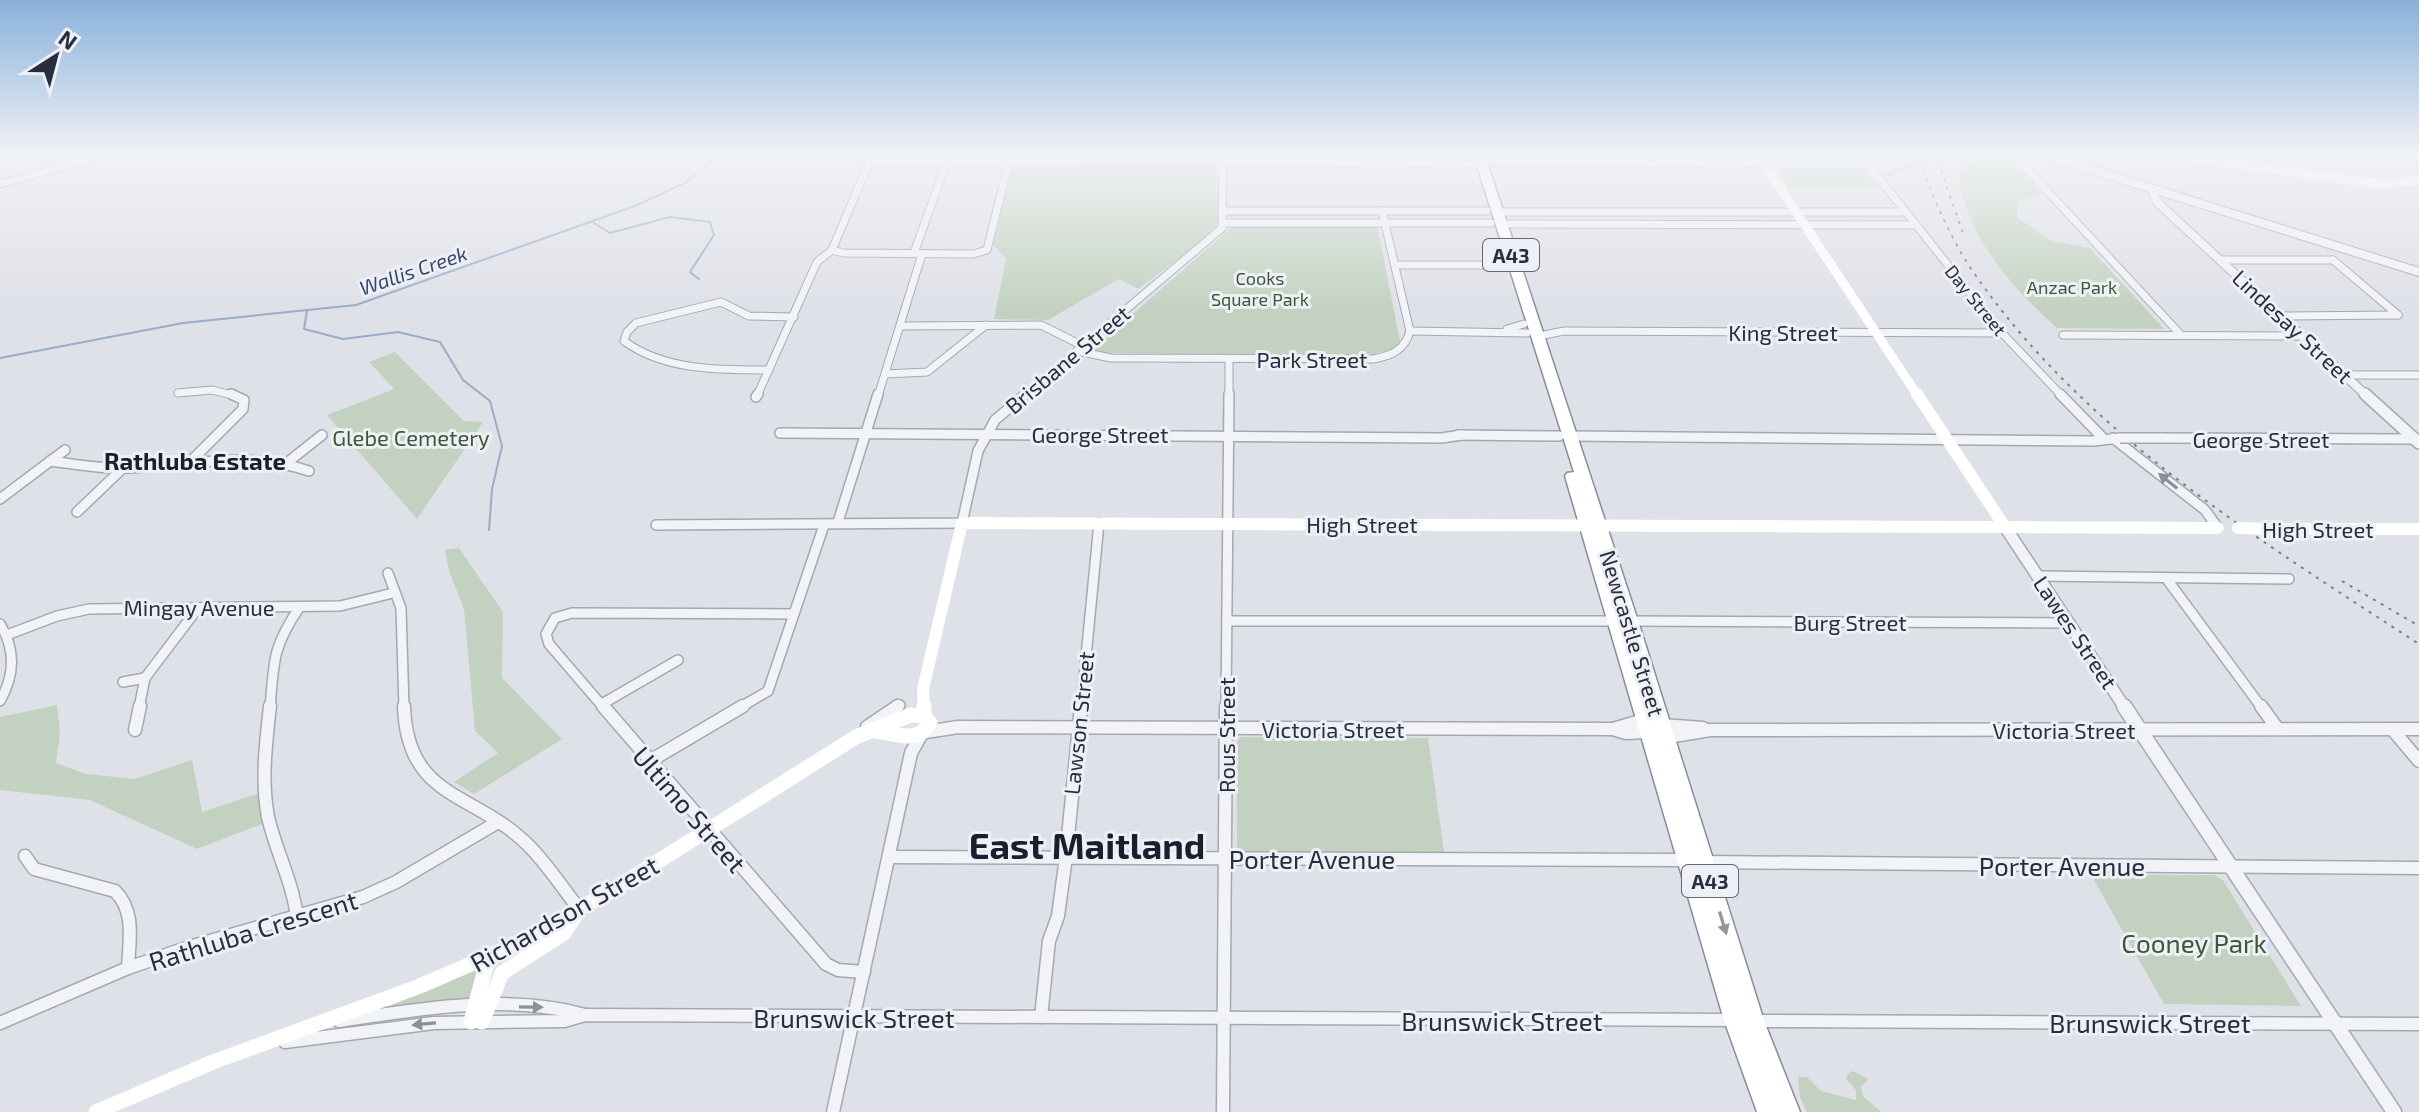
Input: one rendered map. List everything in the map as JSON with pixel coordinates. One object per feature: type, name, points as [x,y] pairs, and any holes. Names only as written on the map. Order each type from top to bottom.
[{"type":"highway","name":"Newcastle Street","points":[[1490,205],[1656,728],[1769,1112]]},
{"type":"highway","name":"Newcastle Street","points":[[1494,218],[1505,265],[1532,331]]},
{"type":"highway","name":"Newcastle Street","points":[[1744,1021],[1788,1112]]},
{"type":"main road","name":"Lawes Street","points":[[1792,205],[2005,527]]},
{"type":"main road","name":"High Street","points":[[962,523],[2419,529]]},
{"type":"main road","name":"Brisbane Street","points":[[925,726],[923,689],[962,523]]},
{"type":"main road","name":"Brisbane Street","points":[[903,722],[923,689]]},
{"type":"main road","points":[[903,722],[925,726]]},
{"type":"main road","points":[[903,722],[925,726]]},
{"type":"main road","name":"Richardson Street","points":[[259,1045],[488,958],[580,910],[849,742],[903,722]]},
{"type":"main road","points":[[479,1014],[502,973],[563,934],[580,910]]},
{"type":"main road","points":[[479,1014],[488,958]]},
{"type":"main road","name":"Brunswick Street","points":[[96,1112],[259,1045]]},
{"type":"street","points":[[756,397],[817,262],[832,250],[851,205]]},
{"type":"street","points":[[838,522],[886,374],[934,205]]},
{"type":"street","points":[[832,250],[973,254],[987,250],[998,205]]},
{"type":"street","points":[[1224,205],[1224,223],[1384,223],[1494,218],[1534,212],[1904,212]]},
{"type":"street","name":"Day Street","points":[[1899,205],[2002,333],[2112,438],[2205,510],[2218,528]]},
{"type":"street","points":[[2060,205],[2181,335]]},
{"type":"street","name":"Lindesay Street","points":[[2161,205],[2418,441]]},
{"type":"street","points":[[2165,205],[2166,209]]},
{"type":"street","points":[[2205,205],[2419,272]]},
{"type":"street","points":[[1224,211],[1382,211],[1539,223],[1914,225]]},
{"type":"street","points":[[1382,211],[1410,331]]},
{"type":"street","points":[[1534,212],[1539,223]]},
{"type":"street","points":[[1659,212],[1659,220],[1667,224]]},
{"type":"street","points":[[1734,212],[1742,224]]},
{"type":"street","name":"Brisbane Street","points":[[962,523],[978,451],[986,434],[1006,410],[1217,234],[1224,223]]},
{"type":"street","points":[[2333,260],[2343,248]]},
{"type":"street","points":[[2221,260],[2333,260],[2398,315],[2282,316]]},
{"type":"street","points":[[1395,265],[1505,265]]},
{"type":"street","points":[[769,370],[707,369],[635,352],[624,341],[627,332],[636,323],[721,302],[749,316],[794,317]]},
{"type":"street","points":[[886,374],[927,372],[986,325]]},
{"type":"street","name":"Park Street","points":[[900,326],[1041,325],[1080,348],[1111,358],[1373,359],[1387,357],[1402,349],[1410,331]]},
{"type":"street","name":"King Street","points":[[1410,331],[2002,333]]},
{"type":"street","points":[[2063,335],[2303,336]]},
{"type":"street","name":"Rous Street","points":[[1223,1112],[1229,359]]},
{"type":"street","points":[[2346,375],[2419,375]]},
{"type":"street","points":[[178,393],[196,390],[236,394],[244,400],[243,409],[190,462]]},
{"type":"street","name":"George Street","points":[[780,433],[2418,441]]},
{"type":"street","points":[[288,462],[322,435]]},
{"type":"street","points":[[0,499],[65,450]]},
{"type":"street","points":[[50,461],[123,468],[248,458],[288,462],[309,471]]},
{"type":"street","points":[[77,512],[123,468]]},
{"type":"street","name":"High Street","points":[[656,525],[962,523]]},
{"type":"street","name":"Lawson Street","points":[[1041,1017],[1049,941],[1058,916],[1066,857],[1099,523]]},
{"type":"street","points":[[650,761],[768,691],[824,525]]},
{"type":"street","name":"Lawes Street","points":[[2005,527],[2394,1112]]},
{"type":"street","points":[[388,573],[401,608],[405,729],[413,757],[430,779],[498,822],[541,858],[580,910]]},
{"type":"street","points":[[2038,576],[2289,579]]},
{"type":"street","points":[[2166,578],[2277,728]]},
{"type":"street","name":"Mingay Avenue","points":[[7,635],[57,616],[89,609],[340,606],[393,593]]},
{"type":"street","points":[[135,730],[145,678],[198,608]]},
{"type":"street","points":[[297,918],[293,892],[270,827],[266,799],[274,658],[280,636],[299,608]]},
{"type":"street","name":"Ultimo Street","points":[[794,614],[572,613],[555,618],[546,634],[549,644],[826,964],[838,970],[864,972]]},
{"type":"street","name":"Burg Street","points":[[1227,621],[2070,623]]},
{"type":"street","points":[[0,624],[7,635],[13,670],[8,690],[0,701]]},
{"type":"street","points":[[602,704],[678,660]]},
{"type":"street","points":[[123,682],[145,678]]},
{"type":"street","points":[[903,722],[911,753]]},
{"type":"street","name":"Richardson Street","points":[[849,742],[903,722]]},
{"type":"street","points":[[833,1112],[911,753],[925,726]]},
{"type":"street","name":"Victoria Street","points":[[925,726],[1613,729],[1626,733],[1656,728],[2419,729]]},
{"type":"street","name":"Victoria Street","points":[[1656,728],[1674,736],[1710,730]]},
{"type":"street","points":[[2392,729],[2419,761]]},
{"type":"street","name":"Rathluba Crescent","points":[[0,1023],[128,968],[189,947],[363,897],[396,882],[498,822]]},
{"type":"street","points":[[25,856],[34,869],[115,891],[125,898],[129,908],[128,968]]},
{"type":"street","name":"Porter Avenue","points":[[889,857],[2419,868]]},
{"type":"street","name":"Brunswick Street","points":[[314,1025],[392,1013],[479,1014],[564,1021],[585,1015],[2419,1024]]},
{"type":"street","name":"Brunswick Street","points":[[259,1045],[479,1014]]},
{"type":"green space","points":[[1003,205],[1217,205],[1218,224],[1204,240],[1138,289],[1119,279],[1048,320],[994,319],[1006,259],[993,245]]},
{"type":"green space","name":"Anzac Park","points":[[1966,205],[2017,205],[2018,218],[2052,241],[2090,248],[2164,329],[2057,328],[2003,272],[1972,221]]},
{"type":"green space","name":"Cooks Square Park","points":[[1377,225],[1400,341],[1394,349],[1369,355],[1332,355],[1102,353],[1093,349],[1233,226]]},
{"type":"green space","name":"Glebe Cemetery","points":[[395,352],[464,421],[483,422],[417,519],[327,415],[394,389],[369,362]]},
{"type":"green space","points":[[459,548],[503,612],[502,678],[562,739],[474,794],[454,782],[498,753],[475,731],[464,609],[449,571],[445,550]]},
{"type":"green space","points":[[57,705],[60,734],[56,763],[86,774],[135,779],[192,760],[202,812],[259,793],[264,823],[197,849],[90,800],[0,790],[0,717]]},
{"type":"green space","points":[[1241,737],[1428,738],[1444,852],[1237,851],[1237,741]]},
{"type":"green space","name":"Cooney Park","points":[[2091,875],[2214,875],[2223,880],[2301,1006],[2164,1004]]},
{"type":"green space","points":[[481,967],[471,1002],[385,1009],[386,1008]]},
{"type":"green space","points":[[1853,1071],[1868,1079],[1861,1087],[1863,1096],[1881,1112],[1807,1112],[1800,1097],[1798,1077],[1807,1077],[1821,1091],[1856,1100],[1856,1090],[1846,1079],[1847,1074]]},
{"type":"waterway","name":"Wallis Creek","points":[[307,310],[356,305],[637,205]]},
{"type":"waterway","points":[[594,223],[610,233],[670,217],[710,222],[714,235],[690,272],[699,279]]},
{"type":"waterway","name":"Wallis Creek","points":[[0,358],[183,323],[307,310]]},
{"type":"waterway","points":[[307,310],[304,329],[343,339],[398,332],[440,342],[463,380],[490,401],[502,446],[492,489],[489,530]]},
{"type":"railway","points":[[1938,205],[1974,273],[2018,331],[2067,384],[2178,480],[2297,565],[2419,644]]},
{"type":"railway","points":[[1953,205],[1964,236]]},
{"type":"railway","points":[[2342,581],[2419,626]]},
{"type":"district","name":"Rathluba Estate","points":[[195,460]]},
{"type":"district","name":"East Maitland","points":[[1087,844]]}]
